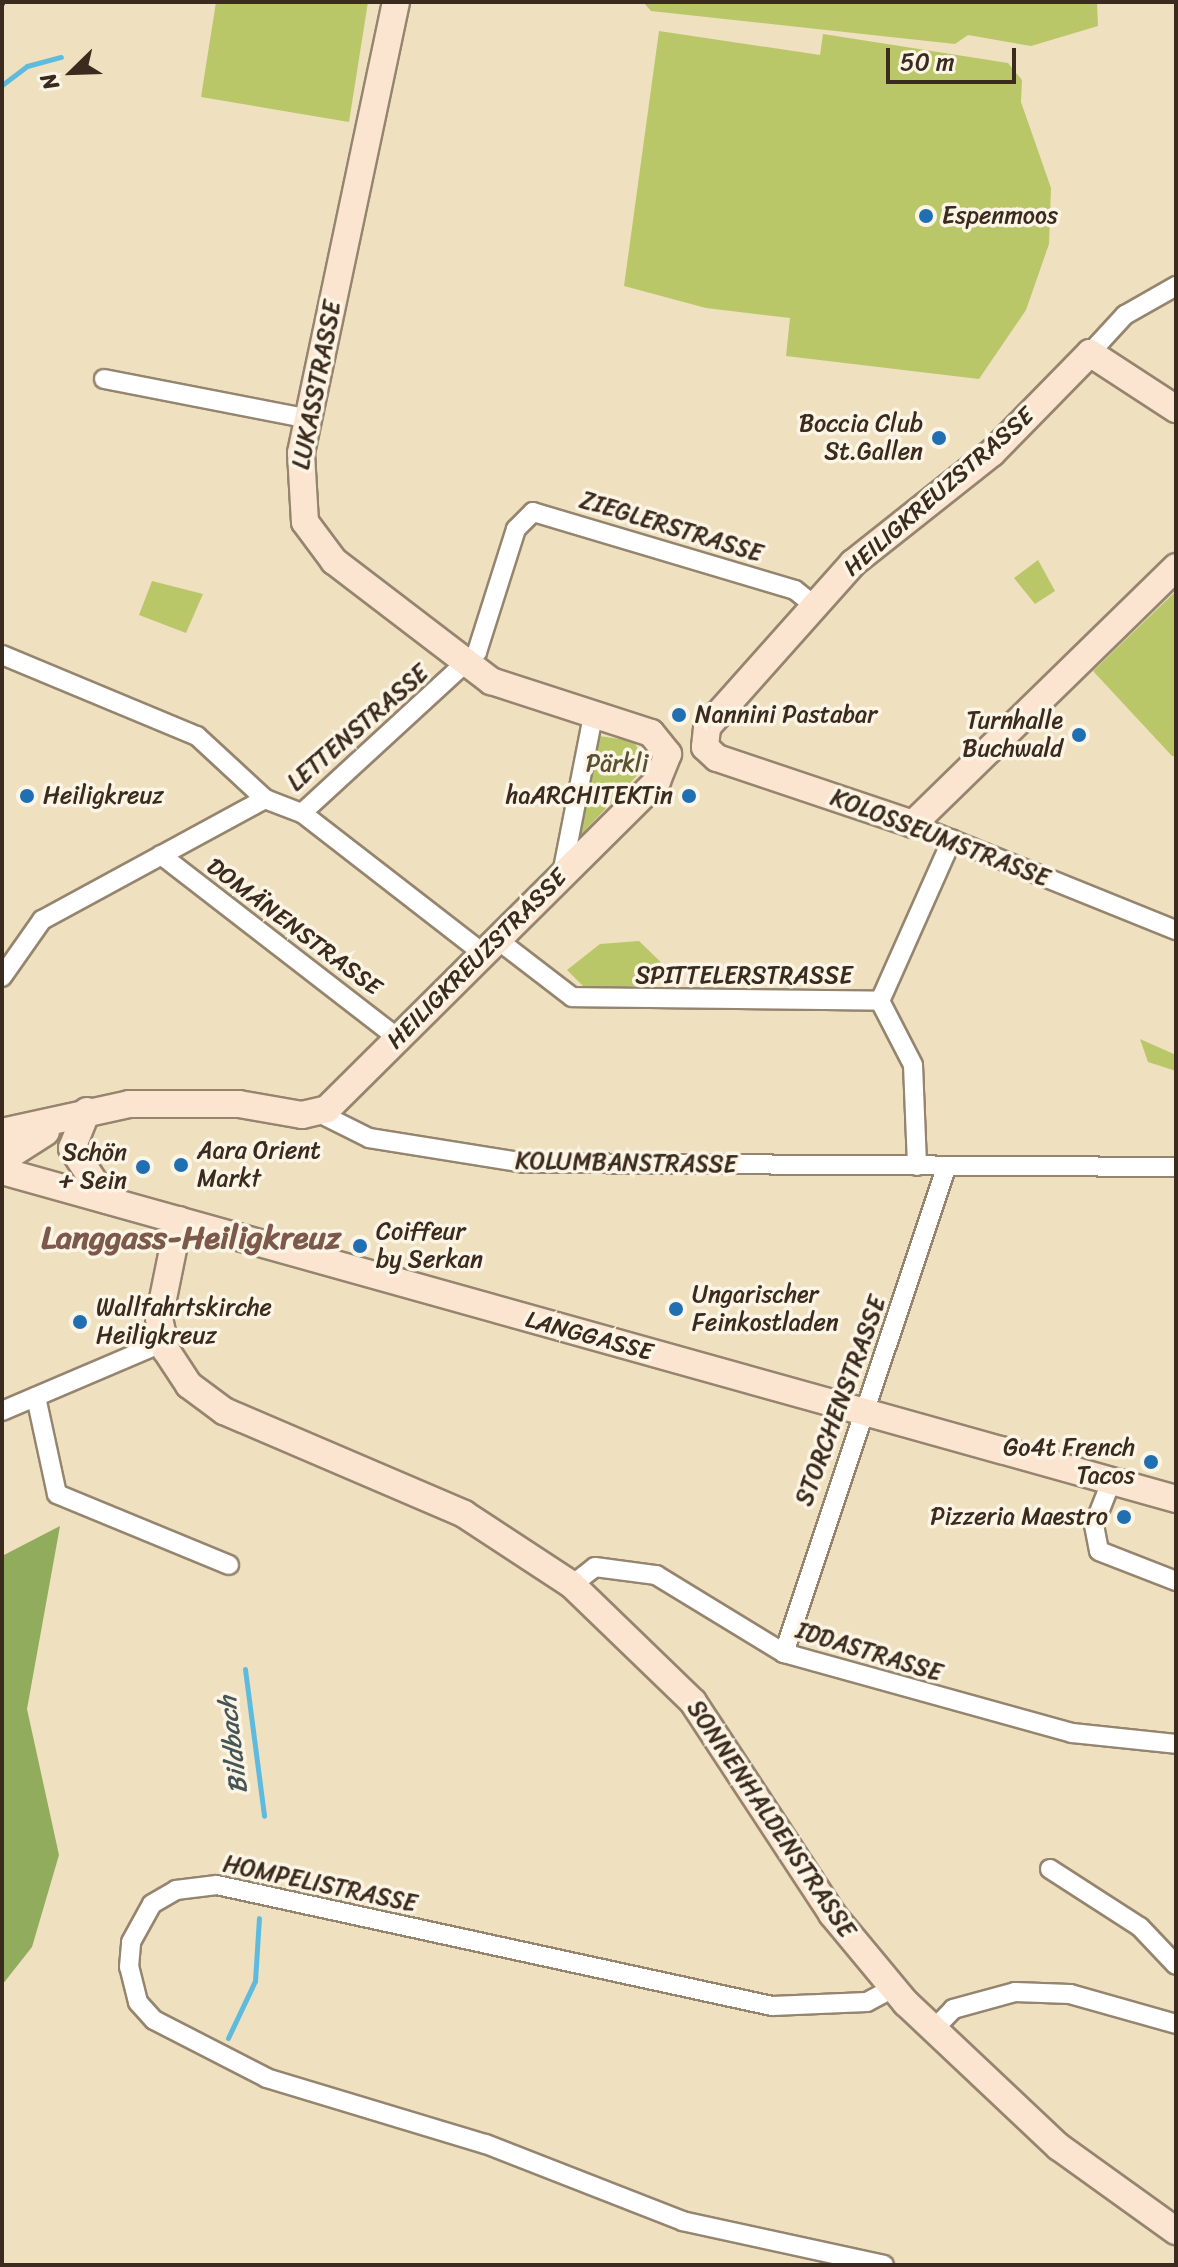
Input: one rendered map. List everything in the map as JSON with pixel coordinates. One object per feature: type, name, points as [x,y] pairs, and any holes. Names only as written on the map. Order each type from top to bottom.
[{"type":"main road","name":"LUKASSTRASSE","points":[[396,2],[309,419],[300,498],[316,539],[467,663],[513,691],[651,733],[668,754]]},
{"type":"main road","points":[[1090,353],[1176,409]]},
{"type":"main road","name":"HEILIGKREUZSTRASSE","points":[[705,747],[707,727],[866,550],[1000,446],[1090,353]]},
{"type":"main road","points":[[913,824],[1176,567]]},
{"type":"main road","points":[[668,754],[705,747]]},
{"type":"main road","name":"KOLOSSEUMSTRASSE","points":[[705,747],[717,758],[913,824]]},
{"type":"main road","name":"HEILIGKREUZSTRASSE","points":[[319,1113],[657,781],[668,754]]},
{"type":"main road","name":"KOLUMBANSTRASSE","points":[[2,1132],[76,1114],[179,1101],[319,1113]]},
{"type":"main road","points":[[76,1114],[72,1148],[106,1200]]},
{"type":"main road","name":"KOLUMBANSTRASSE","points":[[2,1160],[76,1114]]},
{"type":"main road","name":"LANGGASSE","points":[[2,1171],[1176,1499]]},
{"type":"main road","name":"SONNENHALDENSTRASSE","points":[[179,1220],[159,1303],[164,1342],[180,1375],[209,1402],[464,1514],[572,1585],[693,1702],[832,1914],[893,1988],[933,2030],[1059,2147],[1176,2231]]},
{"type":"street","name":"HEILIGKREUZSTRASSE","points":[[1090,353],[1125,315],[1176,286]]},
{"type":"street","points":[[104,379],[309,419]]},
{"type":"street","name":"ZIEGLERSTRASSE","points":[[516,529],[528,515],[542,513],[795,590],[815,606]]},
{"type":"street","name":"LETTENSTRASSE","points":[[2,977],[42,920],[265,799],[302,813],[467,663],[482,644],[516,529]]},
{"type":"street","points":[[2,655],[197,736],[265,799]]},
{"type":"street","points":[[562,874],[593,716]]},
{"type":"street","name":"SPITTELERSTRASSE","points":[[302,813],[491,947],[572,997],[880,1001],[952,839]]},
{"type":"street","name":"KOLOSSEUMSTRASSE","points":[[913,824],[1176,930]]},
{"type":"street","name":"DOMÄNENSTRASSE","points":[[161,855],[398,1038]]},
{"type":"street","points":[[880,1001],[913,1065],[917,1166]]},
{"type":"street","name":"KOLUMBANSTRASSE","points":[[319,1113],[369,1138],[525,1163],[946,1168],[1176,1167]]},
{"type":"street","name":"STORCHENSTRASSE","points":[[784,1653],[862,1410],[946,1168]]},
{"type":"street","points":[[2,1411],[164,1342]]},
{"type":"street","points":[[36,1397],[57,1494],[229,1565]]},
{"type":"street","points":[[1111,1482],[1094,1525],[1099,1551],[1176,1581]]},
{"type":"street","name":"IDDASTRASSE","points":[[572,1585],[595,1567],[656,1575],[784,1653],[1072,1733],[1176,1744]]},
{"type":"street","points":[[1050,1869],[1140,1927],[1176,1965]]},
{"type":"street","name":"HOMPELISTRASSE","points":[[884,2265],[683,2221],[485,2144],[267,2078],[154,2020],[138,2002],[129,1967],[131,1942],[152,1904],[176,1890],[217,1885],[772,2006],[855,2004],[893,1988]]},
{"type":"street","points":[[933,2030],[953,2009],[1015,1992],[1070,1994],[1176,2024]]},
{"type":"green space","points":[[216,2],[368,2],[349,122],[201,97]]},
{"type":"green space","points":[[643,2],[1097,2],[1098,26],[1031,46],[968,35],[955,44],[651,11]]},
{"type":"green space","name":"Espenmoos","points":[[659,31],[820,55],[823,34],[1008,63],[1022,80],[1021,102],[1051,188],[1049,244],[1026,310],[979,379],[786,356],[790,318],[706,308],[624,286]]},
{"type":"green space","points":[[1038,560],[1055,591],[1035,604],[1014,578]]},
{"type":"green space","points":[[152,581],[203,594],[186,633],[139,615]]},
{"type":"green space","points":[[1176,591],[1176,756],[1172,756],[1093,671]]},
{"type":"green space","name":"Pärkli","points":[[599,736],[634,741],[646,766],[577,839]]},
{"type":"green space","points":[[639,941],[670,971],[651,985],[587,990],[567,970],[600,944]]},
{"type":"green space","points":[[1140,1039],[1176,1055],[1176,1071],[1148,1062]]},
{"type":"green space","points":[[60,1526],[27,1709],[59,1855],[32,1947],[2,1985],[2,1556]]},
{"type":"waterway","points":[[2,85],[27,66],[61,57]]},
{"type":"waterway","name":"Bildbach","points":[[245,1669],[264,1816]]},
{"type":"waterway","name":"Bildbach","points":[[228,2038],[255,1981],[259,1918]]},
{"type":"place","name":"Espenmoos","points":[[926,216]]},
{"type":"place","name":"Boccia Club St.Gallen","points":[[939,438]]},
{"type":"place","name":"Nannini Pastabar","points":[[679,715]]},
{"type":"place","name":"Turnhalle Buchwald","points":[[1079,735]]},
{"type":"place","name":"Heiligkreuz","points":[[27,796]]},
{"type":"place","name":"haARCHITEKTin","points":[[689,796]]},
{"type":"place","name":"Aara Orient Markt","points":[[181,1165]]},
{"type":"place","name":"Schön + Sein","points":[[143,1167]]},
{"type":"place","name":"Coiffeur by Serkan","points":[[360,1246]]},
{"type":"place","name":"Ungarischer Feinkostladen","points":[[676,1309]]},
{"type":"place","name":"Wallfahrtskirche Heiligkreuz","points":[[80,1322]]},
{"type":"place","name":"Go4t French Tacos","points":[[1151,1462]]},
{"type":"place","name":"Pizzeria Maestro","points":[[1124,1517]]},
{"type":"district","name":"Langgass-Heiligkreuz","points":[[191,1238]]}]
